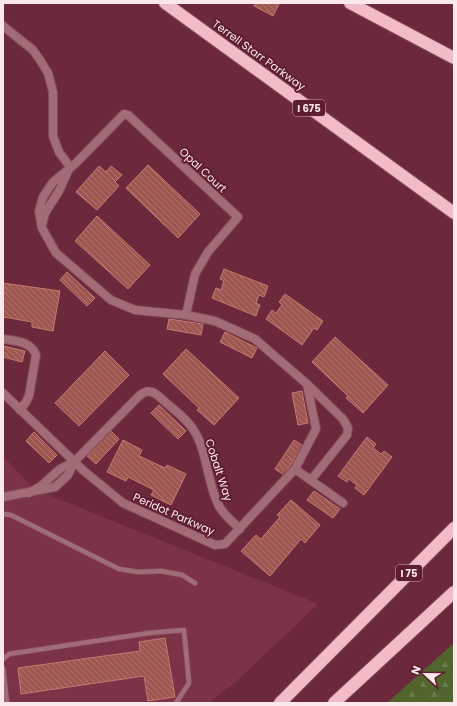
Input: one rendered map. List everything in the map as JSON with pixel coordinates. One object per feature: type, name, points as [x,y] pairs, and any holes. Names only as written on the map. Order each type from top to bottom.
[{"type":"highway","name":"Terrell Starr Parkway","points":[[165,3],[454,213]]},
{"type":"highway","points":[[350,3],[454,58]]},
{"type":"highway","name":"I 75","points":[[280,703],[454,528]]},
{"type":"highway","points":[[334,703],[454,592]]},
{"type":"highway","points":[[343,703],[380,661]]},
{"type":"street","points":[[3,26],[33,50],[48,73],[53,92],[53,136],[59,152],[70,167],[52,182],[42,197],[39,211],[42,228],[56,253],[110,300],[135,310],[186,315],[215,321],[255,339],[307,384],[343,418],[348,430],[347,435],[312,480]]},
{"type":"street","name":"Opal Court","points":[[70,167],[124,114],[128,115],[238,217],[208,252],[195,274],[186,315]]},
{"type":"street","points":[[3,339],[28,345],[34,350],[36,355],[29,396],[20,410]]},
{"type":"street","name":"Peridot Parkway","points":[[3,393],[74,462],[123,503],[215,545],[225,544],[295,469],[316,429],[307,384]]},
{"type":"street","name":"Cobalt Way","points":[[74,462],[139,396],[144,392],[152,392],[159,396],[192,428],[199,441],[218,504],[225,515],[240,529]]},
{"type":"street","points":[[3,497],[55,487],[68,475],[74,462]]},
{"type":"street","points":[[295,469],[343,503]]},
{"type":"lane","points":[[3,514],[11,515],[119,569],[138,572],[161,571],[182,575],[195,583]]},
{"type":"lane","points":[[3,659],[9,654],[149,633],[184,630],[189,683],[176,703]]},
{"type":"lane","points":[[3,668],[7,703]]},
{"type":"shaded area","points":[[3,456],[34,489],[318,604],[240,678],[209,703],[3,703]]},
{"type":"green space","points":[[454,643],[454,703],[387,703]]},
{"type":"building","points":[[255,3],[279,4],[273,16],[254,6]]},
{"type":"building","points":[[148,165],[200,214],[178,238],[126,188]]},
{"type":"building","points":[[99,166],[106,172],[111,166],[122,175],[115,182],[119,186],[97,210],[76,192]]},
{"type":"building","points":[[97,216],[150,265],[128,289],[75,241]]},
{"type":"building","points":[[224,269],[268,286],[264,297],[259,295],[256,303],[260,305],[256,316],[212,298],[216,288],[221,290],[224,281],[220,279]]},
{"type":"building","points":[[67,272],[95,298],[87,306],[60,280]]},
{"type":"building","points":[[3,283],[60,291],[53,331],[32,327],[32,322],[4,317],[3,321]]},
{"type":"building","points":[[285,294],[323,321],[317,330],[314,328],[302,345],[266,319],[272,310],[276,313],[282,305],[279,302]]},
{"type":"building","points":[[169,319],[203,324],[201,335],[167,329]]},
{"type":"building","points":[[225,332],[257,348],[252,358],[220,342]]},
{"type":"building","points":[[335,337],[388,385],[363,413],[346,398],[348,396],[312,362]]},
{"type":"building","points":[[3,346],[25,351],[22,362],[3,357]]},
{"type":"building","points":[[186,349],[239,398],[214,425],[197,410],[199,408],[163,374]]},
{"type":"building","points":[[105,351],[129,375],[79,426],[55,403]]},
{"type":"building","points":[[302,391],[308,423],[298,425],[292,393]]},
{"type":"building","points":[[159,405],[186,431],[178,439],[151,413]]},
{"type":"building","points":[[111,431],[119,439],[96,464],[87,456]]},
{"type":"building","points":[[34,432],[57,455],[49,463],[26,441]]},
{"type":"building","points":[[367,437],[376,444],[373,448],[381,454],[384,451],[392,457],[364,495],[355,488],[357,485],[349,479],[347,482],[338,476]]},
{"type":"building","points":[[123,440],[142,450],[139,456],[165,468],[167,465],[186,474],[171,505],[151,495],[154,490],[128,477],[126,481],[107,472]]},
{"type":"building","points":[[294,440],[303,446],[284,475],[275,469]]},
{"type":"building","points":[[314,491],[340,509],[333,518],[307,500]]},
{"type":"building","points":[[291,500],[320,525],[305,543],[301,539],[270,576],[241,551],[256,535],[261,539],[280,517],[277,515]]},
{"type":"building","points":[[165,638],[175,697],[148,701],[144,676],[21,694],[18,668],[140,651],[139,642]]}]
